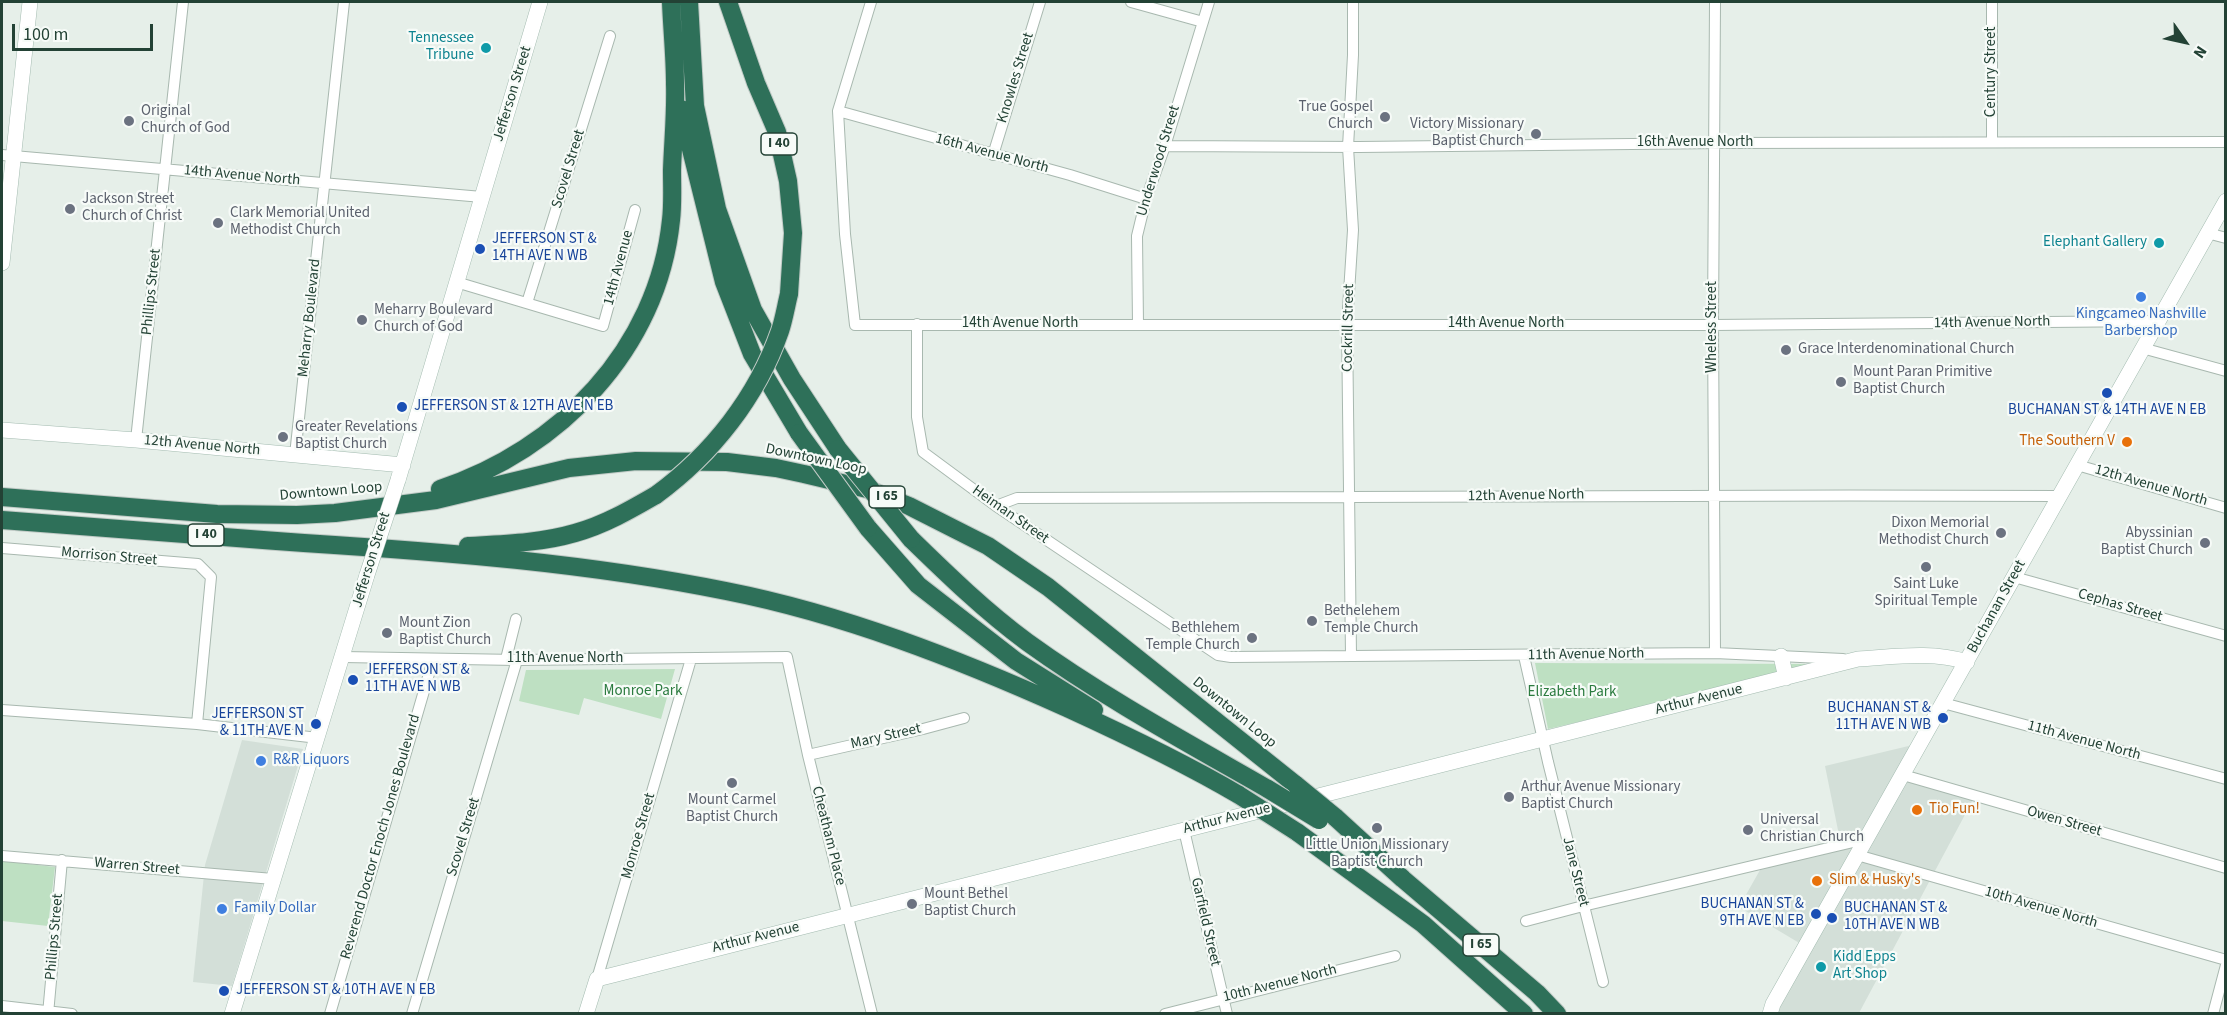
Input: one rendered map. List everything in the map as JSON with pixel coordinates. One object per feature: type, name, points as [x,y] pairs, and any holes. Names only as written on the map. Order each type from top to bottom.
[{"type":"highway","points":[[393,505],[454,484],[527,448],[561,423],[594,392],[619,361],[638,327],[655,290],[671,221],[675,84],[671,2]]},
{"type":"highway","points":[[689,2],[694,106],[717,209],[753,310],[792,379],[838,449],[911,539],[963,590],[1026,641],[1092,687],[1268,789],[1327,818]]},
{"type":"highway","name":"I 40","points":[[2,520],[410,549],[525,543],[576,533],[621,516],[680,478],[714,444],[742,407],[765,369],[781,329],[789,294],[793,233],[788,181],[777,132],[756,83],[728,2]]},
{"type":"highway","points":[[675,84],[724,282],[752,354],[799,434],[868,528],[918,585],[1007,654],[1154,748]]},
{"type":"highway","name":"Downtown Loop","points":[[2,497],[217,513],[297,515],[335,513],[436,500],[569,468],[636,461],[727,462],[795,472],[867,489],[909,506],[988,546],[1048,587],[1296,785],[1327,818],[1537,993],[1557,1014]]},
{"type":"highway","name":"I 65","points":[[410,549],[635,575],[728,591],[847,623],[927,650],[1015,685],[1192,767],[1297,832],[1423,924],[1524,1014]]},
{"type":"street","points":[[2,263],[7,156],[30,2]]},
{"type":"street","name":"Phillips Street","points":[[136,440],[183,2]]},
{"type":"street","name":"Meharry Boulevard","points":[[295,455],[344,2]]},
{"type":"street","name":"Jefferson Street","points":[[232,1014],[400,472],[540,2]]},
{"type":"street","points":[[838,111],[871,2]]},
{"type":"street","name":"Knowles Street","points":[[993,154],[1040,2]]},
{"type":"street","points":[[1131,2],[1203,22]]},
{"type":"street","name":"Underwood Street","points":[[1138,324],[1137,236],[1146,199],[1209,2]]},
{"type":"street","name":"Cockrill Street","points":[[1351,655],[1347,324],[1353,230],[1348,147],[1353,55],[1353,2]]},
{"type":"street","name":"Wheless Street","points":[[1715,2],[1713,325],[1715,653]]},
{"type":"street","name":"Century Street","points":[[1992,2],[1992,142]]},
{"type":"street","name":"Scovel Street","points":[[527,303],[610,36]]},
{"type":"street","name":"14th Avenue North","points":[[838,111],[845,234],[855,325],[1713,325],[2157,321]]},
{"type":"street","name":"16th Avenue North","points":[[838,111],[1070,175],[1146,199]]},
{"type":"street","name":"16th Avenue North","points":[[1164,146],[2226,142]]},
{"type":"street","name":"14th Avenue North","points":[[7,156],[482,197]]},
{"type":"street","name":"Buchanan Street","points":[[1770,1014],[1773,1004],[2226,201]]},
{"type":"street","name":"14th Avenue","points":[[527,303],[603,326],[635,210]]},
{"type":"street","points":[[2207,233],[2226,238]]},
{"type":"street","points":[[456,282],[527,303]]},
{"type":"street","name":"Heiman Street","points":[[917,324],[917,417],[923,452],[996,506],[1206,648]]},
{"type":"street","points":[[2142,348],[2226,371]]},
{"type":"street","name":"12th Avenue North","points":[[2,430],[295,455],[400,472]]},
{"type":"street","name":"12th Avenue North","points":[[2077,465],[2226,508]]},
{"type":"street","name":"12th Avenue North","points":[[996,506],[1017,498],[1714,494],[2058,496]]},
{"type":"street","name":"Morrison Street","points":[[2,548],[198,564],[211,577],[197,723]]},
{"type":"street","name":"Cephas Street","points":[[2014,577],[2226,636]]},
{"type":"street","name":"Scovel Street","points":[[412,1014],[511,660],[516,619]]},
{"type":"street","name":"11th Avenue North","points":[[1206,648],[1218,655],[1231,657],[1715,653],[1858,659],[1933,655],[1948,656],[1967,662]]},
{"type":"street","name":"Jane Street","points":[[1524,656],[1542,740],[1603,982]]},
{"type":"street","points":[[1781,656],[1786,678]]},
{"type":"street","name":"11th Avenue North","points":[[343,657],[433,660],[787,657]]},
{"type":"street","name":"Cheatham Place","points":[[787,657],[808,755],[872,1014]]},
{"type":"street","name":"Monroe Street","points":[[586,1014],[691,659]]},
{"type":"street","name":"Arthur Avenue","points":[[597,979],[1858,659]]},
{"type":"street","name":"Reverend Doctor Enoch Jones Boulevard","points":[[330,1014],[433,660]]},
{"type":"street","name":"11th Avenue North","points":[[1943,703],[2226,779]]},
{"type":"street","points":[[2,710],[197,723],[318,738]]},
{"type":"street","name":"Mary Street","points":[[808,755],[964,718]]},
{"type":"street","name":"Owen Street","points":[[1903,775],[2226,868]]},
{"type":"street","name":"Garfield Street","points":[[1184,830],[1227,1014]]},
{"type":"street","points":[[1526,921],[1866,839]]},
{"type":"street","name":"10th Avenue North","points":[[1857,855],[2226,960]]},
{"type":"street","name":"Warren Street","points":[[2,856],[273,879]]},
{"type":"street","name":"Phillips Street","points":[[48,1012],[62,861]]},
{"type":"street","name":"10th Avenue North","points":[[1165,1014],[1395,956]]},
{"type":"street","points":[[2212,1014],[2226,965]]},
{"type":"street","points":[[2,1006],[72,1014]]},
{"type":"shaded area","points":[[242,740],[303,749],[232,986],[193,982],[205,865]]},
{"type":"shaded area","points":[[1921,743],[1903,775],[1975,796],[1859,1013],[1770,1013],[1806,947],[1739,907],[1764,863],[1841,845],[1825,766]]},
{"type":"green space","name":"Elizabeth Park","points":[[1535,663],[1828,664],[1548,729]]},
{"type":"green space","name":"Monroe Park","points":[[675,669],[661,719],[584,698],[579,715],[519,701],[526,670]]},
{"type":"green space","points":[[2,861],[55,867],[48,926],[2,921]]},
{"type":"place","name":"Tennessee Tribune","points":[[486,48]]},
{"type":"place","name":"True Gospel Church","points":[[1385,117]]},
{"type":"place","name":"Original Church of God","points":[[129,121]]},
{"type":"place","name":"Victory Missionary Baptist Church","points":[[1536,134]]},
{"type":"place","name":"Jackson Street Church of Christ","points":[[70,209]]},
{"type":"place","name":"Clark Memorial United Methodist Church","points":[[218,223]]},
{"type":"place","name":"Elephant Gallery","points":[[2159,243]]},
{"type":"place","name":"JEFFERSON ST & 14TH AVE N WB","points":[[480,249]]},
{"type":"place","name":"Kingcameo Nashville Barbershop","points":[[2141,297]]},
{"type":"place","name":"Meharry Boulevard Church of God","points":[[362,320]]},
{"type":"place","name":"Grace Interdenominational Church","points":[[1786,350]]},
{"type":"place","name":"Mount Paran Primitive Baptist Church","points":[[1841,382]]},
{"type":"place","name":"BUCHANAN ST & 14TH AVE N EB","points":[[2107,393]]},
{"type":"place","name":"JEFFERSON ST & 12TH AVE N EB","points":[[402,407]]},
{"type":"place","name":"Greater Revelations Baptist Church","points":[[283,437]]},
{"type":"place","name":"The Southern V","points":[[2127,442]]},
{"type":"place","name":"Dixon Memorial Methodist Church","points":[[2001,533]]},
{"type":"place","name":"Abyssinian Baptist Church","points":[[2205,543]]},
{"type":"place","name":"Saint Luke Spiritual Temple","points":[[1926,567]]},
{"type":"place","name":"Bethelehem Temple Church","points":[[1312,621]]},
{"type":"place","name":"Mount Zion Baptist Church","points":[[387,633]]},
{"type":"place","name":"Bethlehem Temple Church","points":[[1252,638]]},
{"type":"place","name":"JEFFERSON ST & 11TH AVE N WB","points":[[353,680]]},
{"type":"place","name":"BUCHANAN ST & 11TH AVE N WB","points":[[1943,718]]},
{"type":"place","name":"JEFFERSON ST & 11TH AVE N","points":[[316,724]]},
{"type":"place","name":"R&R Liquors","points":[[261,761]]},
{"type":"place","name":"Mount Carmel Baptist Church","points":[[732,783]]},
{"type":"place","name":"Arthur Avenue Missionary Baptist Church","points":[[1509,797]]},
{"type":"place","name":"Tio Fun!","points":[[1917,810]]},
{"type":"place","name":"Little Union Missionary Baptist Church","points":[[1377,828]]},
{"type":"place","name":"Universal Christian Church","points":[[1748,830]]},
{"type":"place","name":"Slim & Husky's","points":[[1817,881]]},
{"type":"place","name":"Mount Bethel Baptist Church","points":[[912,904]]},
{"type":"place","name":"Family Dollar","points":[[222,909]]},
{"type":"place","name":"BUCHANAN ST & 9TH AVE N EB","points":[[1816,914]]},
{"type":"place","name":"BUCHANAN ST & 10TH AVE N WB","points":[[1832,918]]},
{"type":"place","name":"Kidd Epps Art Shop","points":[[1821,967]]},
{"type":"place","name":"JEFFERSON ST & 10TH AVE N EB","points":[[224,991]]}]
